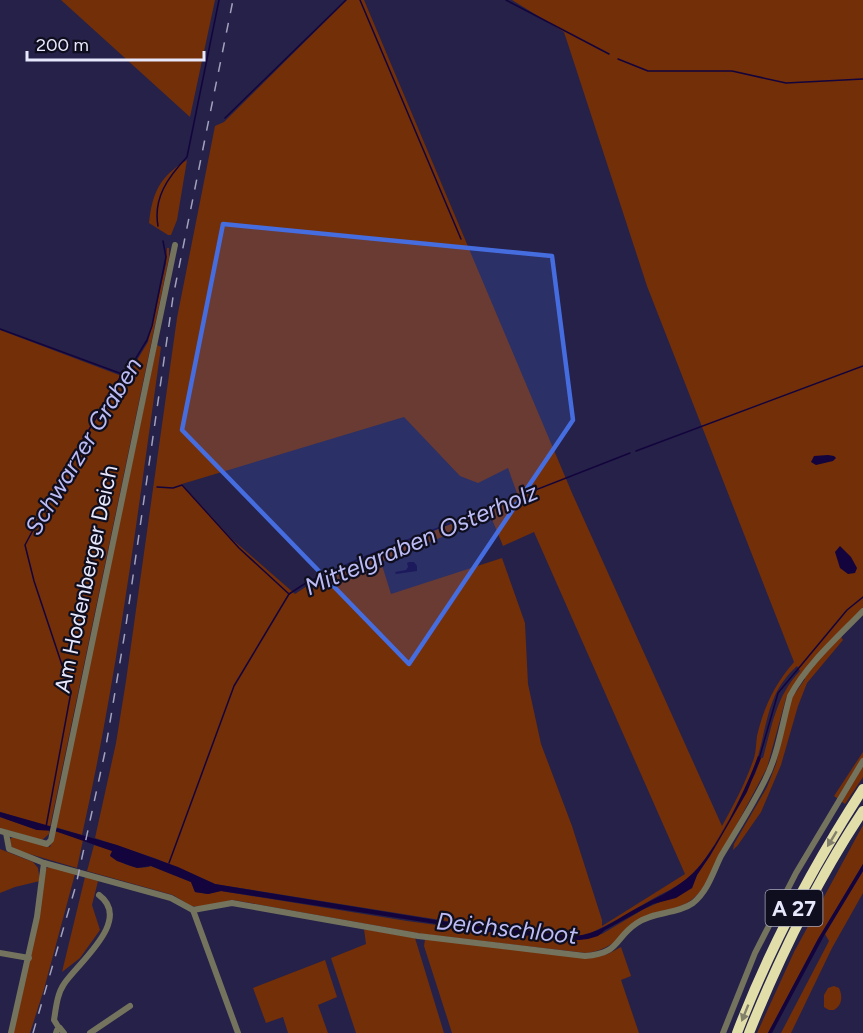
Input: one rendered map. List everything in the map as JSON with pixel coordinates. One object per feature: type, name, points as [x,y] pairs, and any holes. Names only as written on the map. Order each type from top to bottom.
[{"type":"highway","name":"A 27","points":[[737,1033],[766,963],[802,890],[863,789]]},
{"type":"highway","name":"A 27","points":[[749,1033],[799,922],[863,810]]},
{"type":"street","name":"Am Hodenberger Deich","points":[[3,832],[47,844],[51,840],[175,245]]},
{"type":"street","points":[[238,1033],[193,910],[232,903],[418,936],[585,956],[602,954],[615,946],[637,923],[647,918],[688,906],[704,892],[720,858],[766,779],[790,696],[795,687],[863,611]]},
{"type":"street","points":[[723,1033],[755,952],[786,893],[863,761]]},
{"type":"street","name":"Am Hodenberger Deich","points":[[3,832],[9,849],[44,863],[171,898],[193,910]]},
{"type":"street","points":[[10,1033],[29,958],[44,863]]},
{"type":"street","points":[[60,1032],[54,1020],[62,986],[104,936],[109,924],[109,907],[105,899],[99,895]]},
{"type":"street","points":[[0,953],[29,958]]},
{"type":"street","points":[[90,1033],[130,1006]]},
{"type":"highlighted area","points":[[223,224],[552,256],[573,420],[409,664],[182,430]]},
{"type":"shaded area","points":[[61,0],[215,0],[190,117]]},
{"type":"shaded area","points":[[347,0],[364,0],[572,493],[722,826],[751,767],[757,736],[767,705],[781,679],[794,662],[647,286],[564,32],[512,0],[863,0],[863,607],[839,633],[843,640],[807,683],[781,765],[761,812],[738,845],[733,850],[734,844],[767,787],[776,764],[791,699],[805,679],[802,675],[786,698],[767,768],[704,886],[688,902],[679,907],[653,914],[614,943],[586,953],[423,934],[233,900],[200,907],[191,906],[173,895],[87,871],[94,845],[113,851],[110,855],[130,866],[140,868],[151,866],[191,882],[195,892],[208,894],[221,891],[407,921],[489,932],[579,940],[602,934],[644,909],[692,888],[715,843],[692,875],[682,883],[589,934],[576,936],[497,929],[215,884],[157,859],[95,838],[116,743],[126,681],[177,318],[215,126],[224,122]],"holes":[[[404,417],[460,476],[478,483],[508,468],[518,496],[352,565],[310,584],[295,594],[233,540],[182,484]],[[491,517],[503,546],[534,532],[685,874],[602,926],[572,826],[541,744],[528,684],[525,623],[502,558],[391,594],[381,562]],[[797,666],[800,671],[780,701],[763,758],[730,818],[758,756],[770,708],[780,686]]]},
{"type":"shaded area","points":[[187,160],[177,220],[171,235],[168,235],[149,223],[152,203],[164,179]]},
{"type":"shaded area","points":[[167,248],[169,248],[169,258],[50,827],[0,812],[0,330],[127,377],[148,342],[166,264]]},
{"type":"shaded area","points":[[157,345],[161,347],[126,592],[106,714],[82,835],[55,827]]},
{"type":"shaded area","points":[[828,455],[836,458],[833,461],[816,465],[811,462],[814,456]]},
{"type":"shaded area","points":[[840,546],[851,557],[857,568],[855,573],[848,574],[840,568],[835,552]]},
{"type":"shaded area","points":[[409,562],[414,562],[417,571],[396,574],[395,572],[406,570]]},
{"type":"shaded area","points":[[863,752],[863,777],[845,804],[834,796]]},
{"type":"shaded area","points":[[758,756],[761,758],[747,792],[697,875],[692,888],[676,898],[653,904],[598,936],[579,940],[489,932],[221,891],[208,894],[195,892],[191,882],[151,866],[137,868],[117,861],[110,856],[112,851],[55,831],[37,830],[0,817],[0,812],[117,845],[178,867],[215,884],[454,923],[576,936],[590,933],[611,923],[671,890],[693,873],[711,850],[730,818]]},
{"type":"shaded area","points":[[0,817],[37,830],[49,830],[49,834],[42,840],[0,828]]},
{"type":"shaded area","points":[[863,825],[863,864],[818,939],[768,1033],[757,1033],[794,952]]},
{"type":"shaded area","points":[[55,831],[83,840],[77,868],[16,850],[11,846],[10,839],[13,837],[50,847]]},
{"type":"shaded area","points":[[0,849],[33,862],[38,868],[40,881],[0,893]]},
{"type":"shaded area","points":[[863,864],[863,871],[825,934],[772,1033],[768,1033],[818,939]]},
{"type":"shaded area","points":[[49,866],[75,874],[30,1033],[12,1033],[46,869]]},
{"type":"shaded area","points":[[863,871],[863,893],[832,948],[791,1033],[781,1033],[829,941],[825,934]]},
{"type":"shaded area","points":[[85,877],[98,881],[92,905],[100,930],[80,958],[62,972]]},
{"type":"shaded area","points":[[364,929],[415,938],[444,1033],[356,1033],[331,958],[366,944]]},
{"type":"shaded area","points":[[425,939],[587,958],[608,954],[621,947],[631,976],[621,980],[639,1033],[452,1033],[424,946]]},
{"type":"shaded area","points":[[325,960],[337,997],[318,1005],[328,1033],[288,1033],[283,1017],[266,1023],[253,988]]},
{"type":"shaded area","points":[[834,986],[839,988],[841,1000],[837,1008],[829,1010],[824,1007],[824,995],[828,988]]},
{"type":"waterway","points":[[158,226],[158,206],[163,188],[187,157],[219,0]]},
{"type":"waterway","name":"Schwarzer Graben","points":[[225,118],[346,0]]},
{"type":"waterway","points":[[360,0],[461,239]]},
{"type":"waterway","points":[[506,0],[609,54]]},
{"type":"waterway","points":[[618,59],[648,71],[732,71],[786,83],[863,79]]},
{"type":"waterway","name":"Schwarzer Graben","points":[[46,827],[71,692],[34,581],[25,545],[65,470],[121,376],[133,363],[147,340],[166,257],[163,241]]},
{"type":"waterway","points":[[0,329],[122,374]]},
{"type":"waterway","name":"Mittelgraben Osterholz","points":[[636,451],[863,366]]},
{"type":"waterway","name":"Mittelgraben Osterholz","points":[[169,863],[234,686],[289,594],[306,583],[359,559],[630,453]]},
{"type":"waterway","points":[[157,487],[173,488],[182,485],[239,548],[289,594]]},
{"type":"waterway","name":"Deichschloot","points":[[759,759],[778,693],[847,610],[863,597]]},
{"type":"railway","points":[[33,1033],[76,885],[105,752],[125,632],[173,297],[233,0]]}]
